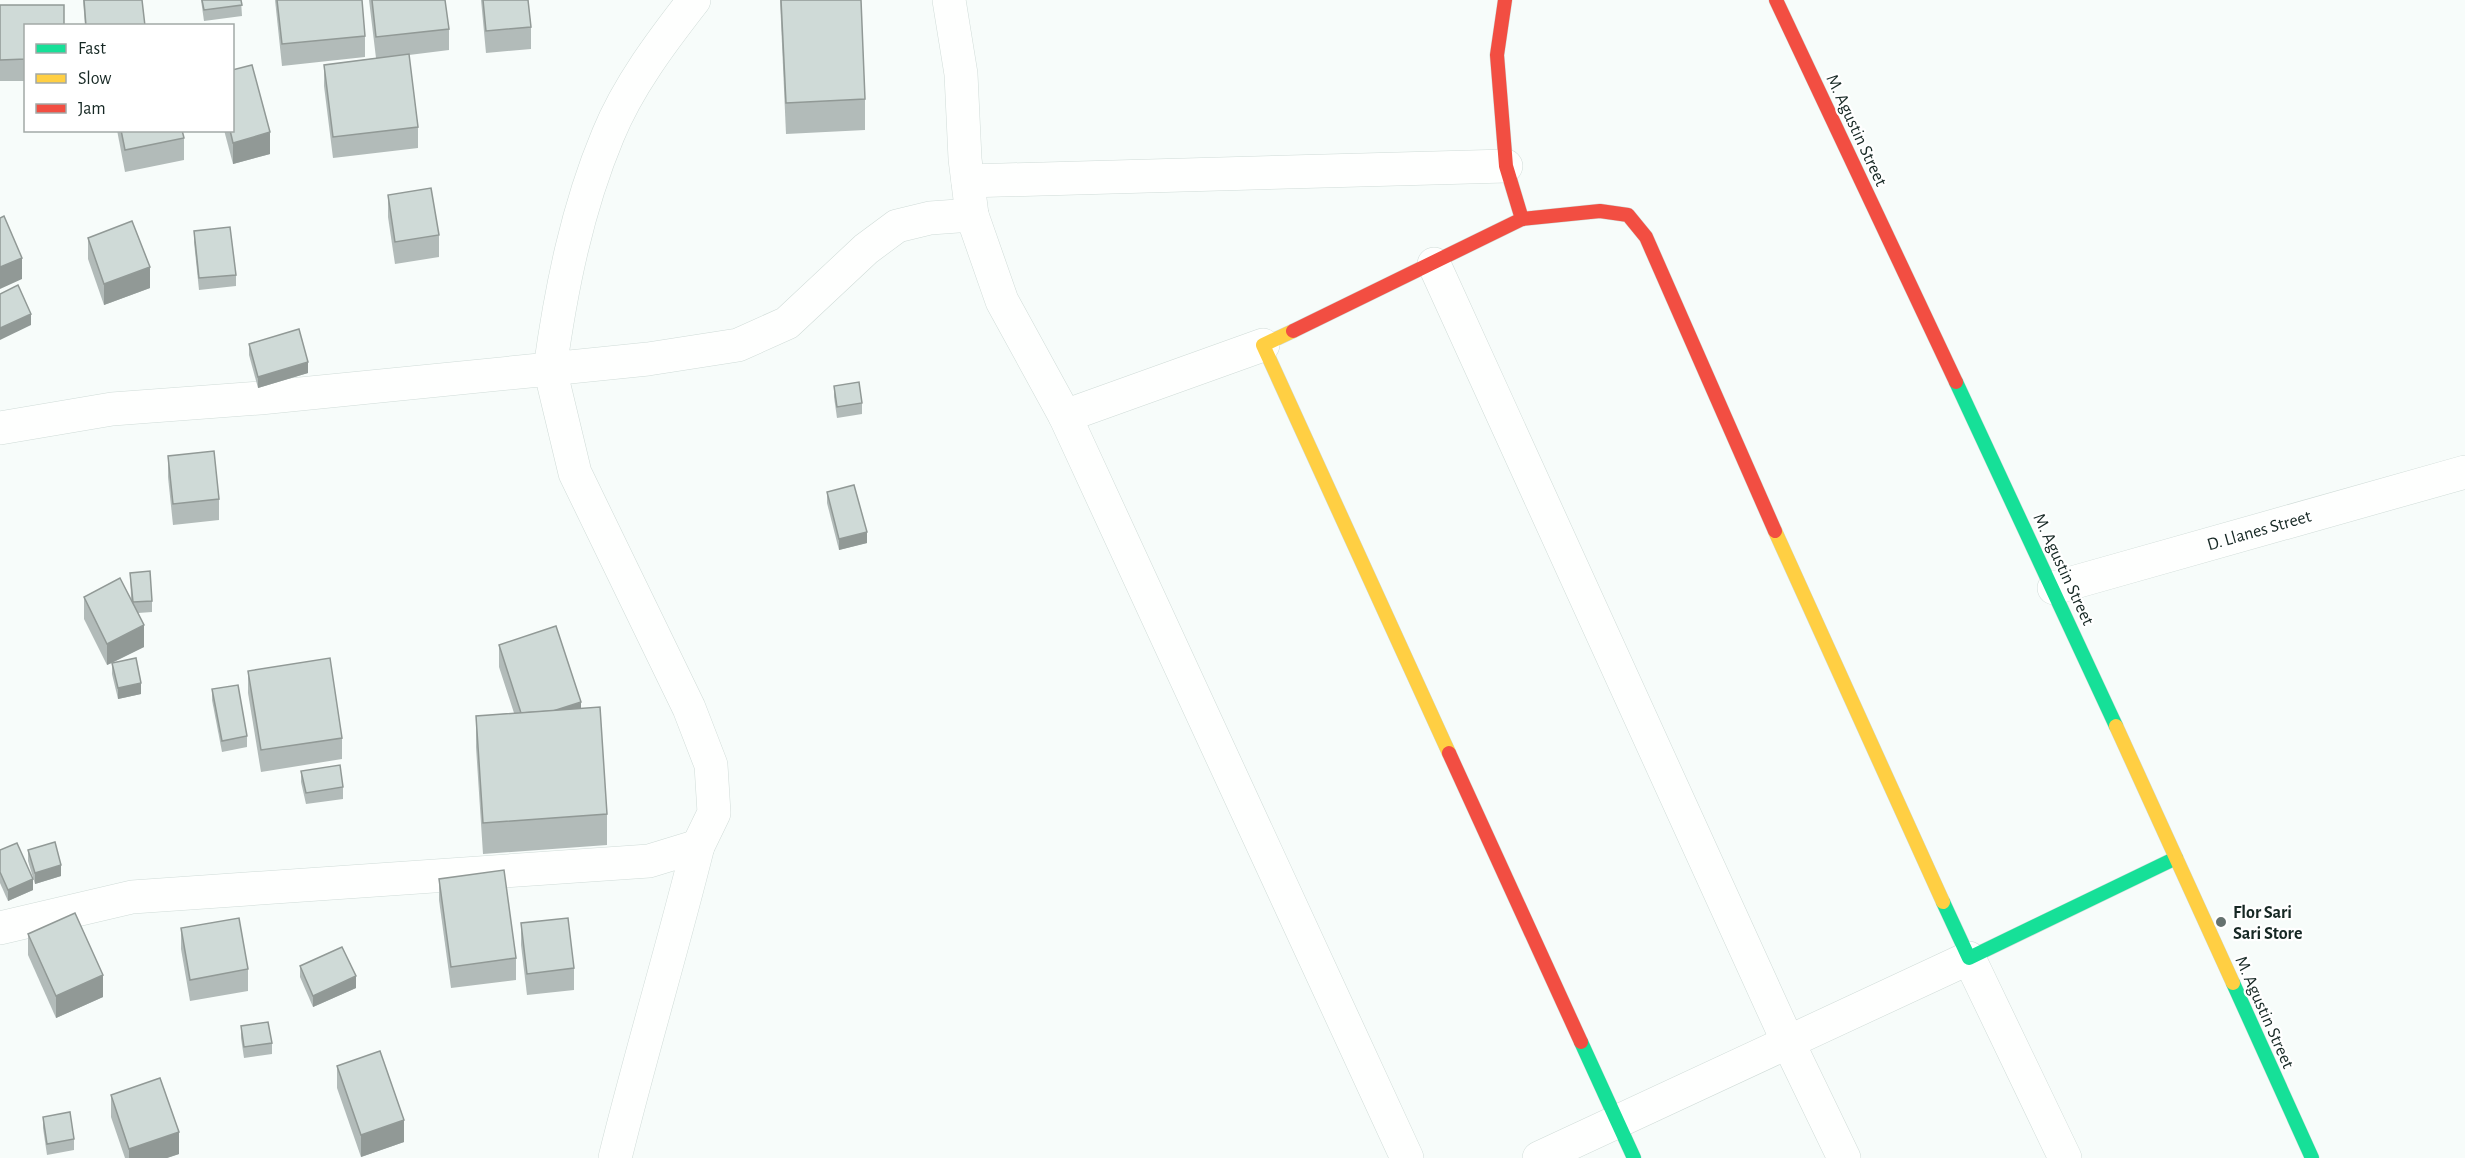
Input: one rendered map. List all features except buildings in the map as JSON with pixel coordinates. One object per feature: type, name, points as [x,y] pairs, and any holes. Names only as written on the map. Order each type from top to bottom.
[{"type":"street","points":[[615,1158],[699,846],[714,813],[711,765],[689,708],[575,472],[550,369],[558,312],[583,205],[609,133],[664,38],[694,0]]},
{"type":"street","points":[[949,0],[961,74],[972,215],[1002,301],[1065,416],[1407,1158]]},
{"type":"street","points":[[1505,0],[1497,55],[1506,166],[1522,219]]},
{"type":"street","name":"M. Agustin Street","points":[[1776,0],[2054,588],[2312,1158]]},
{"type":"street","points":[[968,181],[1506,166]]},
{"type":"street","points":[[1065,416],[1263,345],[1434,264],[1522,219],[1600,211],[1628,215],[1646,237],[1838,674],[1969,958],[2065,1158]]},
{"type":"street","points":[[0,428],[112,409],[260,398],[648,359],[738,345],[787,323],[866,249],[897,226],[930,218],[972,215]]},
{"type":"street","points":[[1434,264],[1788,1042],[1844,1158]]},
{"type":"street","points":[[1263,345],[1634,1158]]},
{"type":"street","name":"D. Llanes Street","points":[[2054,588],[2465,472]]},
{"type":"street","points":[[0,928],[132,897],[649,861],[699,846]]},
{"type":"street","points":[[1539,1158],[1969,958],[2176,858]]},
{"type":"traffic: fast","points":[[1956,382],[2116,726]]},
{"type":"traffic: fast","points":[[1943,902],[1969,958],[2176,858]]},
{"type":"traffic: fast","points":[[2233,983],[2312,1158]]},
{"type":"traffic: fast","points":[[1581,1042],[1634,1158]]},
{"type":"traffic: slow","points":[[1293,331],[1263,345],[1449,753]]},
{"type":"traffic: slow","points":[[1775,531],[1943,902]]},
{"type":"traffic: slow","points":[[2116,726],[2233,983]]},
{"type":"traffic: jam","points":[[1293,331],[1522,219],[1506,166],[1497,55],[1505,0]]},
{"type":"traffic: jam","points":[[1776,0],[1956,382]]},
{"type":"traffic: jam","points":[[1522,219],[1600,211],[1628,215],[1646,237],[1775,531]]},
{"type":"traffic: jam","points":[[1449,753],[1581,1042]]},
{"type":"place","name":"Flor Sari Sari Store","points":[[2221,922]]}]
